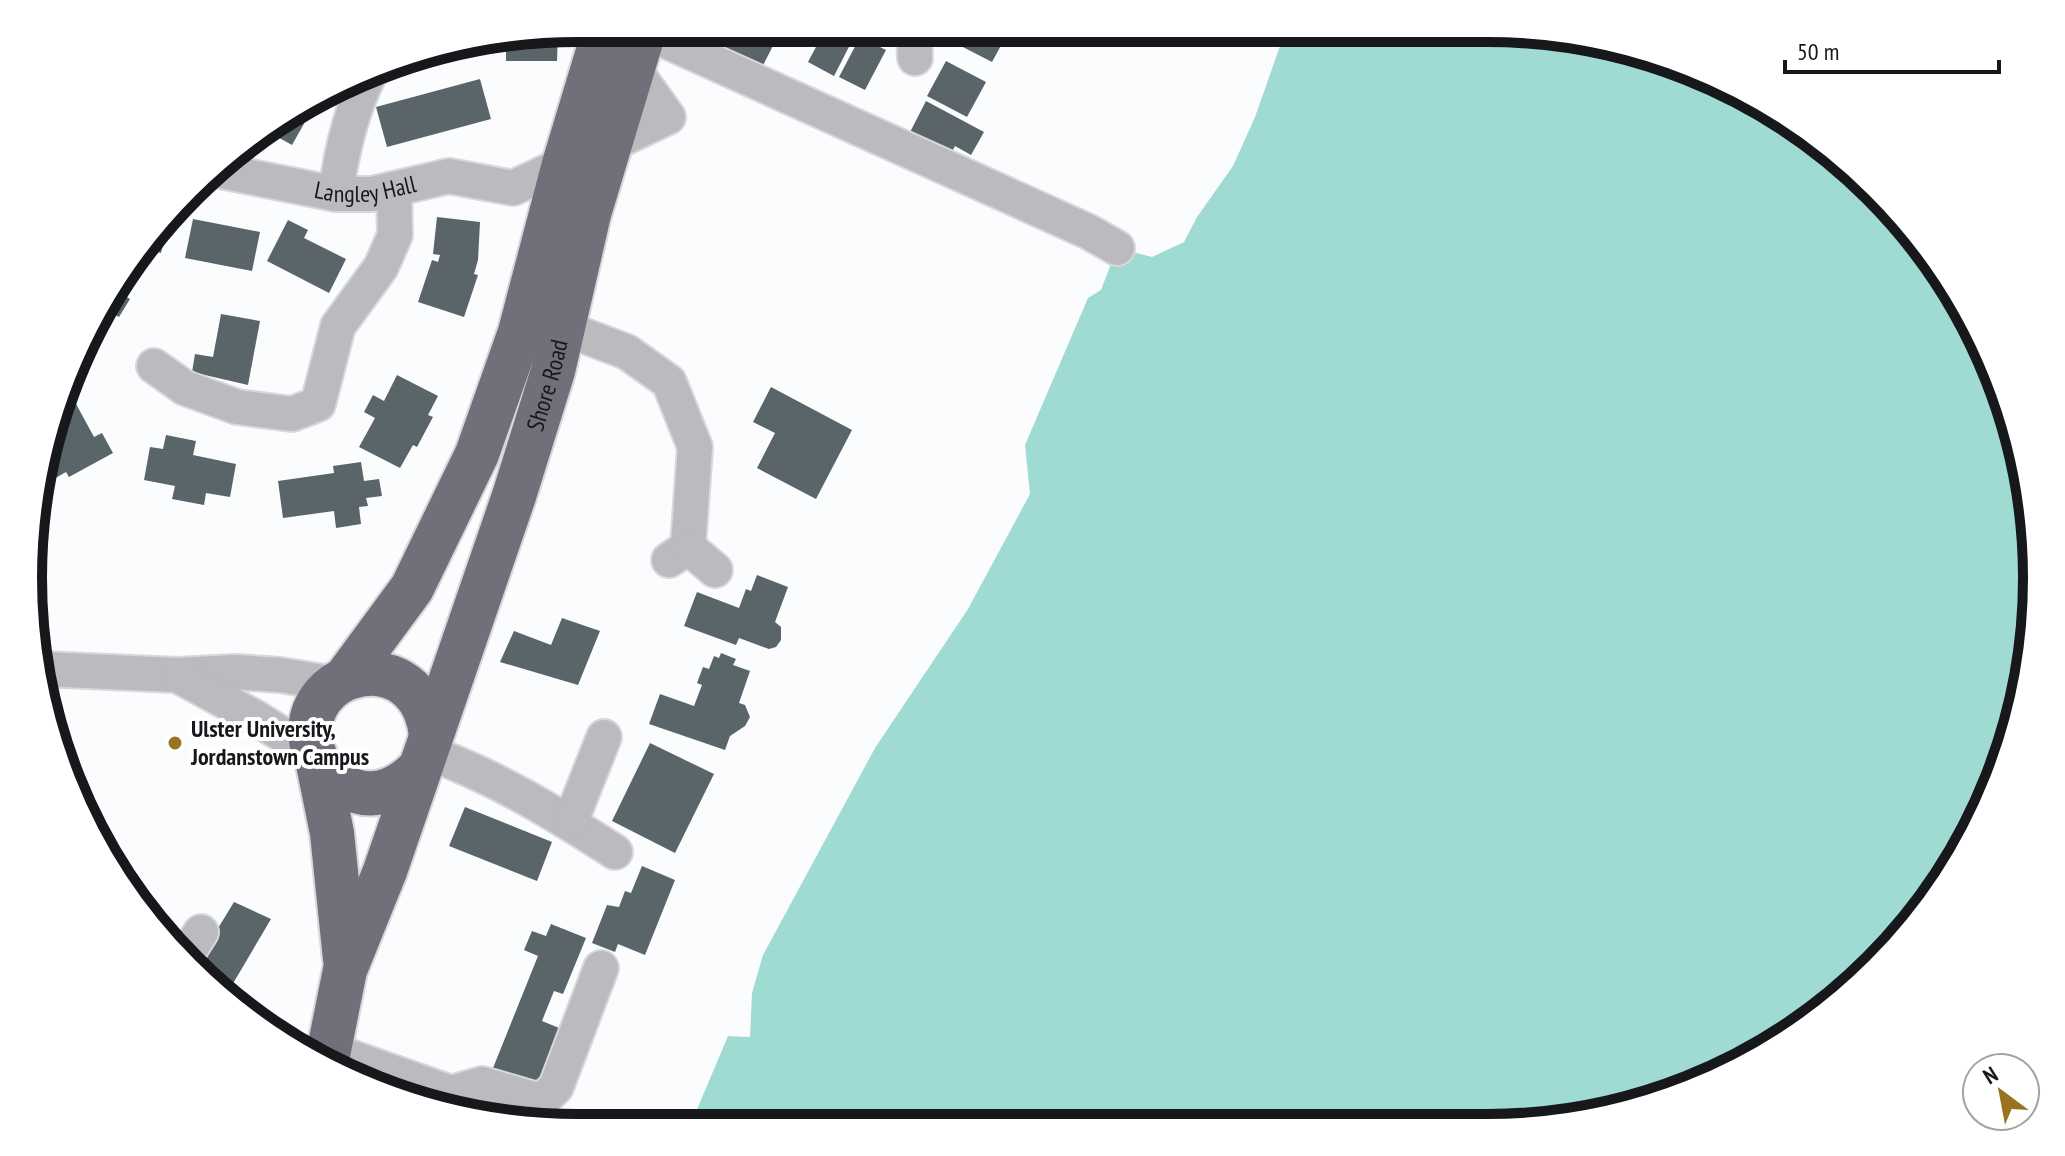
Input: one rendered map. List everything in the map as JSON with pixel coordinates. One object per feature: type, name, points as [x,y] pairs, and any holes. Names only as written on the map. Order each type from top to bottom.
[{"type":"highway","name":"Shore Road","points":[[340,682],[412,588],[477,454],[520,332],[564,164],[629,42]]},
{"type":"highway","name":"Shore Road","points":[[329,1052],[345,970],[385,871],[514,496],[553,371],[589,214],[609,145],[630,42]]},
{"type":"highway","points":[[362,674],[379,674],[404,684],[422,703],[429,719],[426,752],[408,781],[393,790],[359,793],[343,787],[329,777],[316,760],[311,724],[324,695],[340,682],[362,674]]},
{"type":"highway","name":"Shore Road","points":[[316,760],[332,833],[345,970]]},
{"type":"street","points":[[640,42],[1089,232],[1117,248]]},
{"type":"street","points":[[336,194],[341,154],[363,87]]},
{"type":"street","points":[[544,237],[513,188],[564,164]]},
{"type":"street","name":"Langley Hall","points":[[228,172],[336,194],[372,194],[449,176],[513,188]]},
{"type":"street","points":[[154,366],[185,388],[237,407],[292,414],[318,404],[338,326],[381,267],[395,235],[394,189]]},
{"type":"street","points":[[561,327],[627,352],[669,382],[695,447],[678,554],[715,570]]},
{"type":"street","points":[[50,669],[177,675],[235,672],[340,682]]},
{"type":"street","points":[[177,675],[256,718],[316,760]]},
{"type":"street","points":[[570,823],[604,737]]},
{"type":"street","points":[[426,752],[460,765],[570,823],[615,852]]},
{"type":"street","points":[[359,1067],[451,1093],[482,1084],[537,1100],[546,1097],[556,1087],[601,968]]},
{"type":"shaded area","points":[[1281,42],[1487,42],[1557,47],[1626,60],[1724,97],[1785,132],[1866,199],[1933,280],[1968,341],[2005,439],[2018,508],[2022,543],[2022,613],[2013,683],[1995,750],[1968,815],[1951,846],[1912,904],[1866,957],[1785,1024],[1724,1059],[1692,1073],[1659,1086],[1592,1104],[1487,1114],[695,1114],[728,1036],[750,1037],[752,993],[763,955],[875,748],[968,609],[1030,494],[1025,445],[1088,298],[1101,290],[1117,248],[1152,257],[1184,242],[1197,217],[1233,166],[1255,117]]},
{"type":"shaded area","points":[[387,1056],[480,1105],[439,1096],[381,1076]]},
{"type":"building","points":[[724,42],[775,42],[758,75],[718,54]]},
{"type":"building","points":[[819,42],[851,42],[834,76],[808,62]]},
{"type":"building","points":[[857,42],[870,42],[886,50],[865,90],[839,77]]},
{"type":"building","points":[[955,42],[1003,42],[992,62]]},
{"type":"building","points":[[558,43],[557,61],[506,61],[506,47]]},
{"type":"building","points":[[946,61],[986,82],[967,117],[927,96]]},
{"type":"building","points":[[480,79],[491,119],[387,147],[376,107]]},
{"type":"building","points":[[926,101],[984,132],[971,155],[955,146],[947,161],[906,140]]},
{"type":"building","points":[[301,120],[305,122],[292,145],[275,136]]},
{"type":"building","points":[[437,217],[480,222],[474,274],[478,275],[464,317],[418,302],[432,260],[438,262],[440,255],[433,254]]},
{"type":"building","points":[[193,219],[260,232],[252,271],[185,258]]},
{"type":"building","points":[[288,220],[308,230],[304,238],[346,259],[329,293],[267,261]]},
{"type":"building","points":[[165,237],[161,253],[154,251]]},
{"type":"building","points":[[123,295],[130,299],[119,317],[112,314]]},
{"type":"building","points":[[221,314],[260,321],[248,385],[192,372],[195,354],[213,357]]},
{"type":"building","points":[[397,375],[438,396],[428,415],[433,417],[417,447],[413,445],[400,468],[359,447],[375,418],[364,412],[373,395],[384,401]]},
{"type":"building","points":[[771,387],[852,430],[816,499],[757,468],[775,433],[753,422]]},
{"type":"building","points":[[73,398],[94,437],[102,433],[113,453],[69,477],[66,472],[51,481],[60,439]]},
{"type":"building","points":[[166,435],[196,441],[193,455],[236,464],[230,497],[206,493],[204,505],[172,499],[175,486],[144,480],[150,447],[163,449]]},
{"type":"building","points":[[361,462],[364,481],[379,479],[382,496],[366,498],[368,506],[359,507],[361,524],[336,528],[334,511],[283,518],[278,481],[334,473],[333,466]]},
{"type":"building","points":[[757,575],[788,587],[775,622],[781,627],[781,640],[776,647],[769,649],[739,638],[736,645],[684,626],[697,592],[739,608],[746,589],[751,591]]},
{"type":"building","points":[[562,618],[600,631],[578,685],[500,662],[514,631],[551,645]]},
{"type":"building","points":[[721,653],[736,659],[733,665],[750,671],[739,703],[745,705],[750,717],[745,726],[730,736],[725,750],[649,724],[660,694],[694,706],[702,685],[697,683],[703,667],[709,669],[714,656],[719,658]]},
{"type":"building","points":[[650,743],[714,774],[675,853],[612,821]]},
{"type":"building","points":[[465,807],[552,842],[537,881],[449,846]]},
{"type":"building","points":[[642,866],[675,880],[645,955],[618,944],[615,952],[592,943],[607,905],[619,907],[625,891],[631,893]]},
{"type":"building","points":[[234,902],[271,919],[231,986],[200,958]]},
{"type":"building","points":[[551,924],[586,938],[563,994],[554,991],[542,1021],[564,1030],[541,1087],[493,1068],[538,956],[524,950],[532,931],[546,936]]},
{"type":"place","name":"Ulster University, Jordanstown Campus","points":[[175,743]]}]
